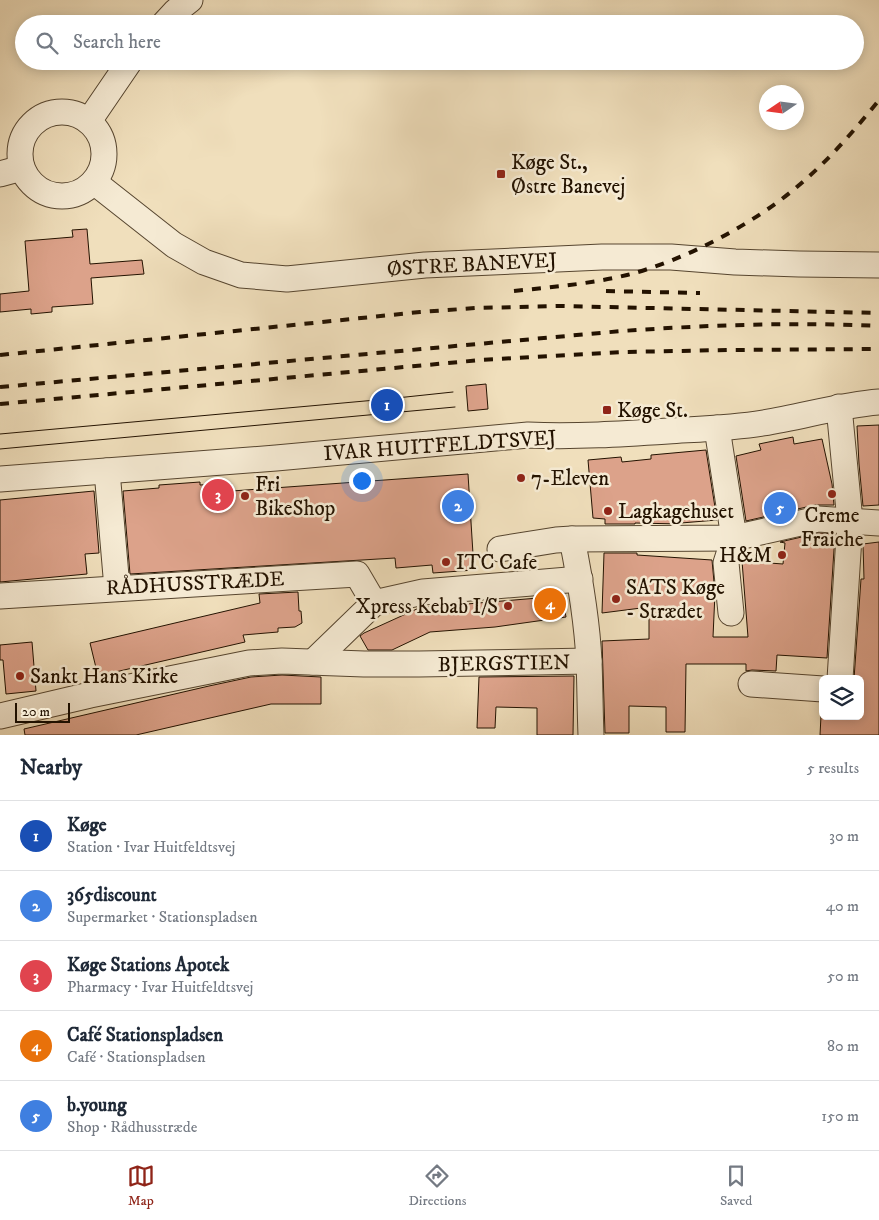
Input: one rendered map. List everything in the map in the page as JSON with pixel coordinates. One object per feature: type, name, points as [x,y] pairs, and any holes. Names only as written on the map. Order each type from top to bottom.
[{"type":"street","points":[[172,15],[190,0]]},
{"type":"street","points":[[89,121],[124,70]]},
{"type":"street","points":[[65,111],[77,114],[89,121],[98,132],[104,146],[104,158],[101,171],[94,182],[82,191],[68,196],[54,196],[40,190],[29,180],[11,171],[20,154],[22,140],[29,128],[39,118],[51,113],[65,111]]},
{"type":"street","name":"ØSTRE BANEVEJ","points":[[94,182],[174,245],[204,262],[241,275],[287,279],[425,265],[602,257],[671,257],[799,264],[879,264]]},
{"type":"street","name":"IVAR HUITFELDTSVEJ","points":[[0,480],[276,458],[528,435],[616,434],[717,428],[763,423],[839,407],[879,402]]},
{"type":"street","points":[[839,407],[850,521],[840,675]]},
{"type":"street","points":[[717,428],[734,538],[726,563],[731,613]]},
{"type":"street","points":[[106,471],[117,588]]},
{"type":"street","points":[[508,585],[503,549],[556,540],[734,538],[818,519],[879,523]]},
{"type":"street","points":[[572,539],[580,585],[589,661],[590,735]]},
{"type":"street","name":"RÅDHUSSTRÆDE","points":[[0,596],[357,574],[374,603]]},
{"type":"street","points":[[313,662],[374,603],[423,592],[508,585],[580,585]]},
{"type":"street","name":"BJERGSTIEN","points":[[5,722],[85,696],[249,663],[419,664],[589,661]]},
{"type":"street","points":[[751,684],[819,689]]},
{"type":"building","points":[[87,229],[90,264],[142,260],[144,274],[91,278],[93,304],[52,307],[52,312],[31,314],[31,309],[0,312],[0,294],[29,291],[25,241],[73,237],[72,230]]},
{"type":"building","points":[[486,384],[488,409],[468,411],[466,386]]},
{"type":"building","points":[[879,425],[879,505],[863,506],[857,426]]},
{"type":"building","points":[[793,437],[794,444],[822,439],[832,484],[834,505],[815,505],[746,521],[736,456],[761,450],[759,444]]},
{"type":"building","points":[[706,450],[717,520],[681,524],[605,524],[605,519],[593,518],[588,460],[621,457],[622,462],[651,459],[651,455]]},
{"type":"building","points":[[468,474],[474,570],[433,573],[432,565],[396,568],[395,558],[130,574],[123,491],[159,488],[159,485],[200,482],[200,485],[231,483],[232,491]]},
{"type":"building","points":[[94,491],[99,553],[85,554],[87,574],[0,582],[0,500]]},
{"type":"building","points":[[819,533],[835,534],[827,658],[777,655],[776,671],[746,671],[746,664],[686,664],[685,732],[666,732],[666,707],[629,706],[629,733],[605,733],[602,641],[649,639],[649,607],[602,613],[604,553],[637,553],[637,555],[712,560],[715,593],[713,637],[748,637],[742,561],[783,564],[785,543],[780,542]]},
{"type":"building","points":[[879,542],[879,735],[820,735],[821,720],[864,720],[864,675],[854,675],[861,579],[864,579],[863,544]]},
{"type":"building","points":[[298,592],[302,623],[295,627],[278,628],[278,632],[243,635],[245,642],[98,676],[90,643],[260,603],[259,594]]},
{"type":"building","points":[[562,596],[566,617],[495,627],[430,632],[392,650],[368,650],[360,636],[419,608]]},
{"type":"building","name":"Sankt Hans Kirke","points":[[32,642],[36,691],[6,694],[3,660],[0,660],[0,645]]},
{"type":"building","points":[[282,675],[321,677],[321,704],[271,704],[136,735],[25,735],[24,729],[251,677]]},
{"type":"building","points":[[574,676],[573,735],[537,735],[537,708],[496,707],[495,728],[477,728],[479,677]]},
{"type":"tram line","points":[[0,434],[453,392]]},
{"type":"tram line","points":[[0,449],[455,407]]},
{"type":"railway","points":[[514,291],[557,287],[627,275],[671,261],[717,240],[761,214],[798,186],[840,145],[879,100]]},
{"type":"railway","points":[[606,291],[700,293]]},
{"type":"railway","points":[[0,355],[420,312],[476,308],[559,306],[879,313]]},
{"type":"railway","points":[[0,387],[622,331],[750,325],[815,324],[879,326]]},
{"type":"railway","points":[[0,404],[481,360],[623,352],[879,349]]},
{"type":"place","name":"Køge St., Østre Banevej","points":[[501,174]]},
{"type":"place","name":"Køge","points":[[387,405]]},
{"type":"place","name":"Køge St.","points":[[607,410]]},
{"type":"place","name":"7-Eleven","points":[[521,478]]},
{"type":"place","name":"Creme Fraiche","points":[[832,494]]},
{"type":"place","name":"Køge Stations Apotek","points":[[218,495]]},
{"type":"place","name":"Fri BikeShop","points":[[245,496]]},
{"type":"place","name":"365discount","points":[[458,506]]},
{"type":"place","name":"b.young","points":[[780,508]]},
{"type":"place","name":"Lagkagehuset","points":[[608,511]]},
{"type":"place","name":"H&M","points":[[782,555]]},
{"type":"place","name":"ITC Cafe","points":[[446,562]]},
{"type":"place","name":"SATS Køge - Strædet","points":[[616,599]]},
{"type":"place","name":"Café Stationspladsen","points":[[550,604]]},
{"type":"place","name":"Xpress Kebab I/S","points":[[508,606]]},
{"type":"place","name":"Sankt Hans Kirke","points":[[20,676]]}]
